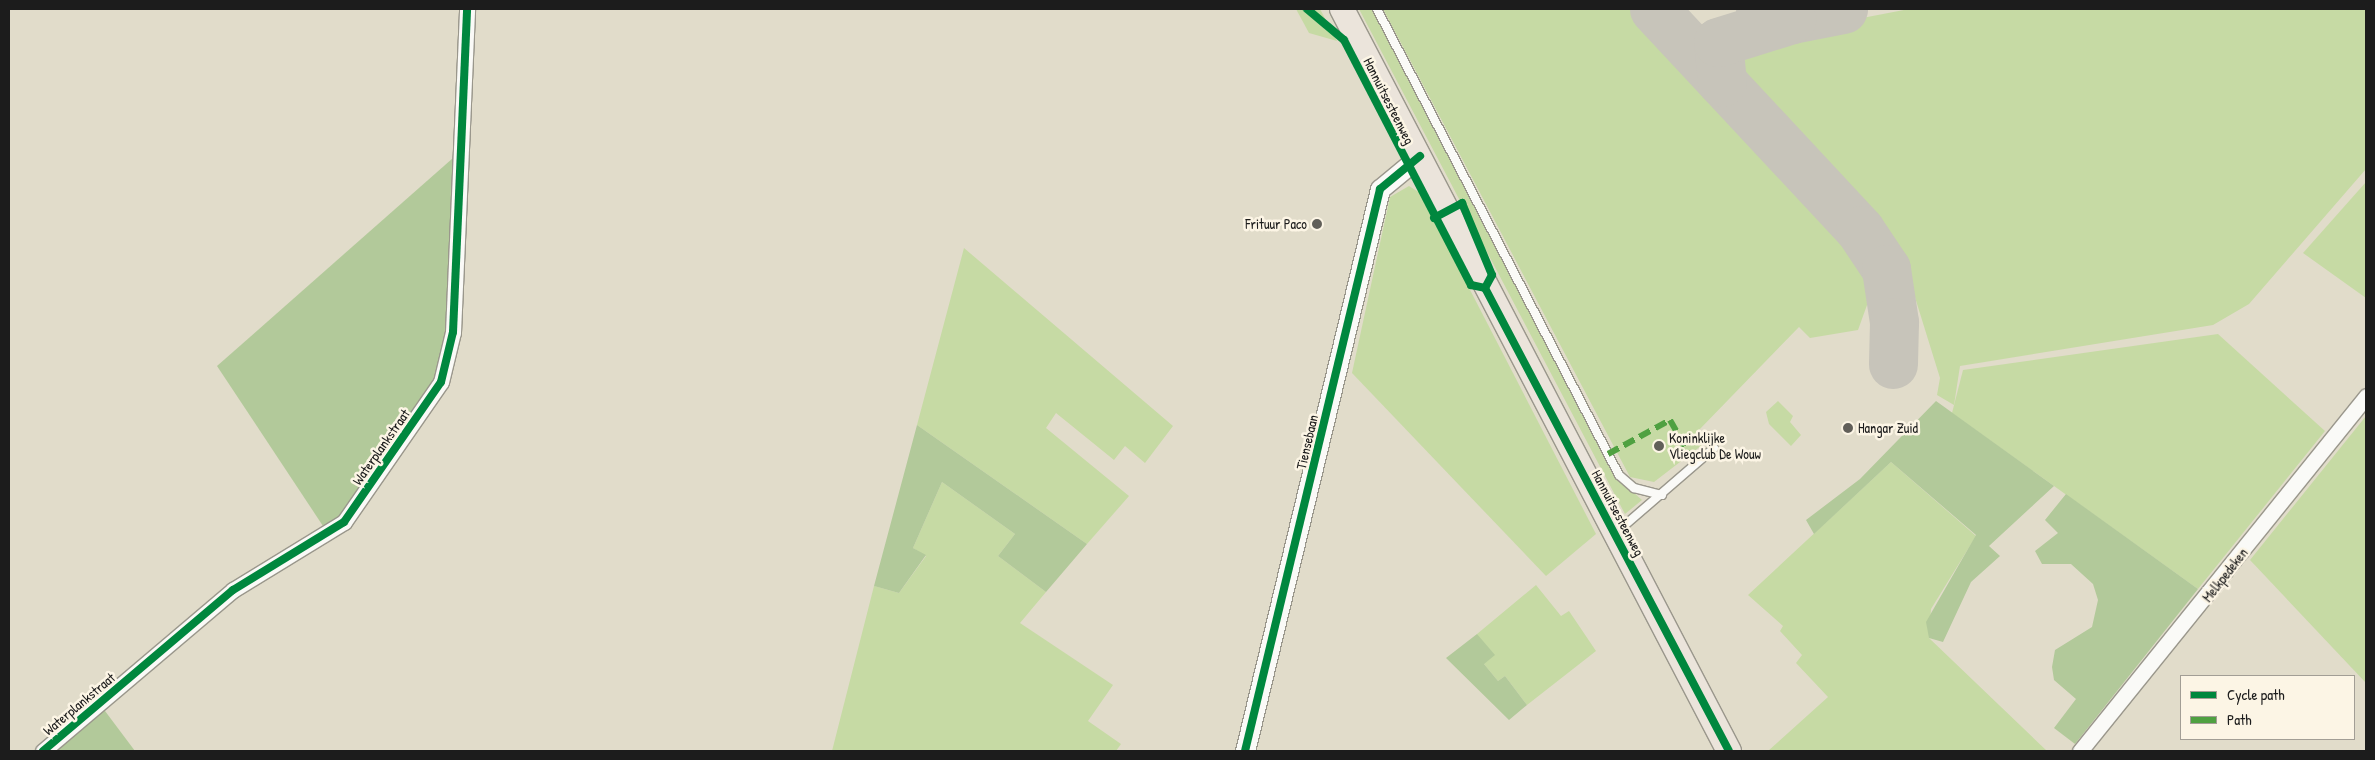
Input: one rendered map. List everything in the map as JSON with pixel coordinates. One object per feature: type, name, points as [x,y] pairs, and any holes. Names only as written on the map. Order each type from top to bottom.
[{"type":"main road","name":"Hannuitsesteenweg","points":[[1342,9],[1729,751]]},
{"type":"street","name":"Waterplankstraat","points":[[43,751],[233,590],[344,522],[441,382],[453,332],[467,9]]},
{"type":"street","name":"Tiensebaan","points":[[1245,751],[1380,188],[1420,156]]},
{"type":"street","name":"Melkpedeken","points":[[2080,751],[2366,396]]},
{"type":"lane","points":[[1377,9],[1619,475],[1634,488],[1662,495]]},
{"type":"lane","points":[[1615,534],[1714,448]]},
{"type":"green space","points":[[1296,9],[1320,9],[1337,41],[1309,33]]},
{"type":"green space","points":[[1359,9],[1372,9],[1613,474],[1642,500],[1625,514]]},
{"type":"green space","points":[[1383,9],[1634,9],[1848,234],[1862,258],[1871,294],[1858,330],[1810,338],[1799,327],[1698,431],[1706,442],[1654,482],[1630,477]]},
{"type":"green space","points":[[1909,9],[2366,9],[2366,169],[2249,304],[2213,325],[1960,366],[1954,405],[1937,395],[1940,378],[1909,278],[1884,242],[1736,83],[1738,57],[1758,38]]},
{"type":"green space","points":[[453,158],[445,348],[437,379],[336,522],[325,529],[217,366]]},
{"type":"green space","points":[[2366,182],[2366,298],[2303,253]]},
{"type":"green space","points":[[1409,186],[1420,193],[1596,534],[1546,576],[1352,373],[1390,197]]},
{"type":"green space","points":[[964,248],[1173,426],[1145,463],[1125,446],[1114,460],[1056,413],[1046,428],[1129,496],[1087,544],[917,425]]},
{"type":"green space","points":[[2218,334],[2325,431],[2198,589],[1952,413],[1963,370]]},
{"type":"green space","points":[[1778,401],[1793,416],[1790,422],[1801,435],[1791,446],[1769,424],[1766,412]]},
{"type":"green space","points":[[1936,401],[2054,486],[1989,546],[2000,556],[1971,582],[1943,642],[1929,638],[1926,622],[1976,535],[1891,462],[1814,534],[1806,520],[1860,479]]},
{"type":"green space","points":[[2366,416],[2366,683],[2250,560]]},
{"type":"green space","points":[[917,425],[1087,544],[1046,592],[998,556],[1015,534],[942,482],[913,548],[926,555],[899,593],[874,586]]},
{"type":"green space","points":[[1891,462],[1976,536],[1931,609],[1929,638],[2047,751],[1768,751],[1828,697],[1796,663],[1802,655],[1780,631],[1783,626],[1748,595]]},
{"type":"green space","points":[[942,482],[1015,534],[998,556],[1046,592],[1020,623],[1113,685],[1088,721],[1121,744],[1116,751],[832,751],[874,586],[899,593],[926,556],[913,548]]},
{"type":"green space","points":[[2066,494],[2198,589],[2075,744],[2054,728],[2076,699],[2054,680],[2052,667],[2055,650],[2092,627],[2098,600],[2093,584],[2071,564],[2042,564],[2035,551],[2058,533],[2045,520]]},
{"type":"green space","points":[[1536,585],[1561,616],[1569,611],[1596,651],[1527,705],[1505,676],[1498,681],[1484,664],[1477,634]]},
{"type":"green space","points":[[1477,634],[1495,655],[1484,664],[1498,681],[1505,676],[1527,705],[1509,720],[1446,658]]},
{"type":"green space","points":[[102,707],[135,751],[51,751]]},
{"type":"taxiway","points":[[1654,9],[1860,230],[1886,269],[1894,322],[1893,364]]},
{"type":"taxiway","points":[[1760,12],[1792,19],[1843,9]]},
{"type":"taxiway","points":[[1722,82],[1718,42],[1792,19]]},
{"type":"marked path","points":[[1608,454],[1670,420],[1695,464]]},
{"type":"cycle path","points":[[43,751],[233,590],[344,522],[441,382],[453,332],[467,9]]},
{"type":"cycle path","points":[[1307,9],[1344,40],[1471,285],[1485,288]]},
{"type":"cycle path","points":[[1245,751],[1380,189],[1420,156]]},
{"type":"cycle path","points":[[1434,218],[1462,203],[1492,275],[1485,288]]},
{"type":"cycle path","points":[[1485,288],[1729,751]]},
{"type":"place","name":"Frituur Paco","points":[[1317,224]]},
{"type":"place","name":"Hangar Zuid","points":[[1848,428]]},
{"type":"place","name":"Koninklijke Vliegclub De Wouw","points":[[1659,446]]}]
